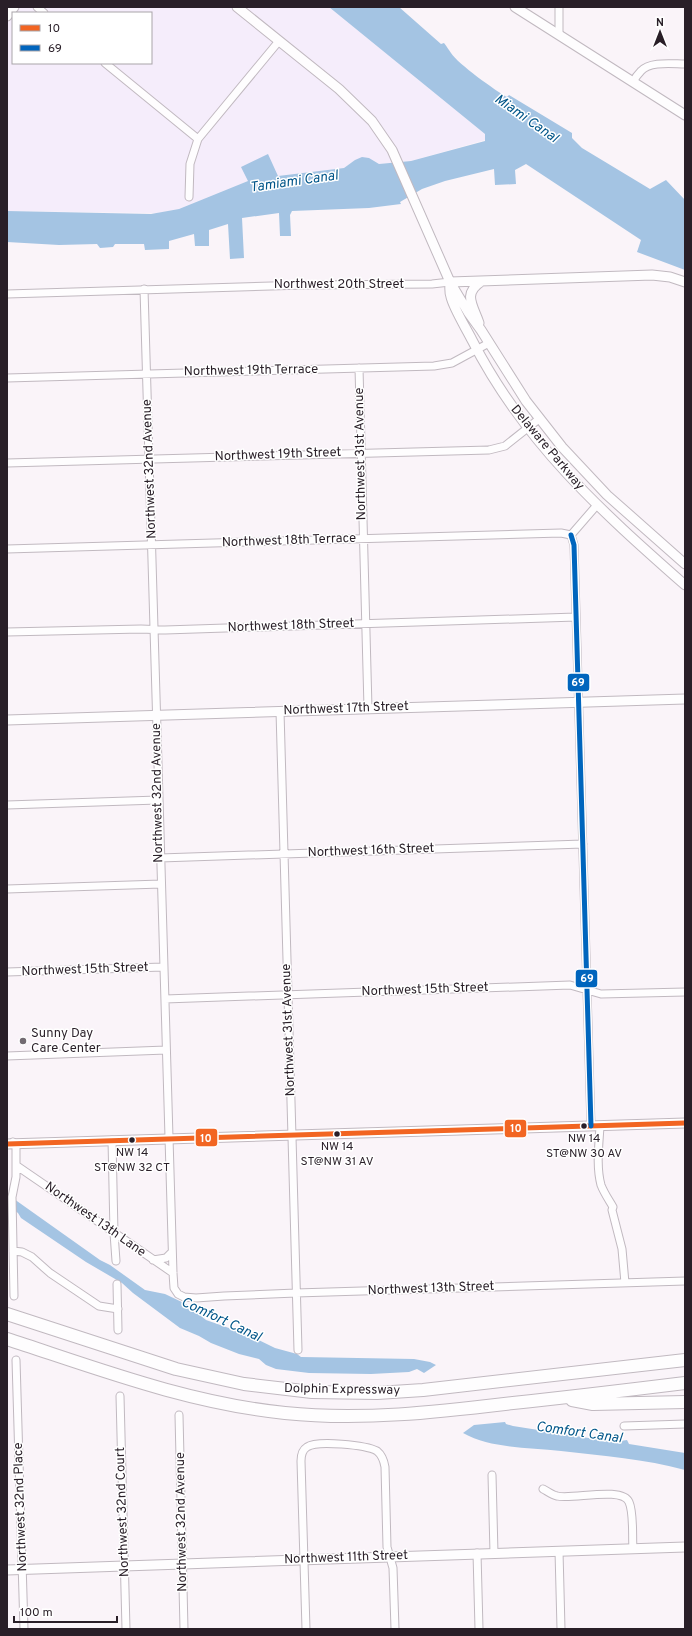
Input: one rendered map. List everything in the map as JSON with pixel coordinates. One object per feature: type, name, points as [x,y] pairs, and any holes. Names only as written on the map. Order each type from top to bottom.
[{"type":"highway","name":"Dolphin Expressway","points":[[7,1314],[176,1369],[237,1382],[293,1390],[355,1393],[403,1392],[685,1360]]},
{"type":"highway","name":"Dolphin Expressway","points":[[7,1339],[163,1390],[218,1403],[282,1412],[345,1416],[398,1415],[456,1410],[685,1383]]},
{"type":"highway","points":[[621,1367],[685,1352]]},
{"type":"highway","points":[[561,1398],[593,1404],[685,1402]]},
{"type":"street","points":[[7,16],[14,7]]},
{"type":"street","name":"Delaware Parkway","points":[[237,7],[359,107],[380,130],[392,150],[450,282],[468,312],[482,330],[515,385],[562,447],[607,495],[685,564]]},
{"type":"street","points":[[515,7],[685,115]]},
{"type":"street","points":[[559,7],[559,35]]},
{"type":"street","points":[[189,197],[190,164],[198,139],[279,41]]},
{"type":"street","points":[[106,64],[198,139]]},
{"type":"street","points":[[633,82],[641,70],[648,66],[658,64],[685,64]]},
{"type":"street","name":"Northwest 20th Street","points":[[7,294],[315,285],[403,285],[643,275],[670,277],[685,282]]},
{"type":"street","points":[[482,281],[473,287],[470,295],[471,302],[482,330]]},
{"type":"street","name":"Delaware Parkway","points":[[450,282],[450,296],[477,350],[506,398],[528,429],[550,456],[597,505],[685,585]]},
{"type":"street","name":"Northwest 32nd Avenue","points":[[144,289],[172,1252],[174,1288],[178,1294]]},
{"type":"street","name":"Northwest 19th Terrace","points":[[7,378],[441,366],[458,360],[489,343]]},
{"type":"street","name":"Northwest 31st Avenue","points":[[358,368],[368,708]]},
{"type":"street","name":"Northwest 19th Street","points":[[7,463],[495,449],[510,443],[540,419]]},
{"type":"street","points":[[597,505],[570,535],[574,545],[587,990],[598,1154],[601,1186],[613,1207],[612,1210],[622,1249],[625,1283]]},
{"type":"street","name":"Northwest 18th Terrace","points":[[7,549],[561,533],[570,535]]},
{"type":"street","name":"Northwest 18th Street","points":[[7,632],[365,624],[576,617]]},
{"type":"street","name":"Northwest 17th Street","points":[[7,720],[156,714],[685,699]]},
{"type":"street","name":"Northwest 31st Avenue","points":[[280,711],[298,1350]]},
{"type":"street","points":[[7,805],[158,800]]},
{"type":"street","name":"Northwest 16th Street","points":[[160,858],[582,844]]},
{"type":"street","points":[[7,889],[161,884]]},
{"type":"street","name":"Northwest 15th Street","points":[[7,972],[163,967]]},
{"type":"street","name":"Northwest 15th Street","points":[[165,999],[570,985],[601,994],[685,992]]},
{"type":"street","points":[[7,1056],[166,1050]]},
{"type":"street","points":[[12,1144],[685,1123]]},
{"type":"street","points":[[7,1140],[12,1144],[17,1166],[12,1197],[10,1241],[13,1251],[14,1296]]},
{"type":"street","points":[[112,1140],[116,1261]]},
{"type":"street","name":"Northwest 13th Lane","points":[[17,1166],[173,1273]]},
{"type":"street","points":[[13,1251],[22,1252],[32,1257],[50,1273],[99,1306],[118,1309]]},
{"type":"street","points":[[153,1260],[166,1258],[172,1252]]},
{"type":"street","name":"Northwest 13th Street","points":[[178,1294],[184,1297],[196,1298],[296,1293],[685,1281]]},
{"type":"street","points":[[117,1284],[118,1330]]},
{"type":"street","name":"Northwest 32nd Place","points":[[16,1360],[24,1629]]},
{"type":"street","name":"Northwest 32nd Court","points":[[120,1396],[126,1629]]},
{"type":"street","name":"Northwest 32nd Avenue","points":[[179,1415],[184,1629]]},
{"type":"street","points":[[624,1426],[685,1424]]},
{"type":"street","points":[[306,1629],[300,1461],[305,1448],[312,1445],[321,1444],[357,1446],[372,1449],[381,1455],[385,1467],[387,1547],[393,1568],[395,1629]]},
{"type":"street","points":[[492,1475],[494,1553]]},
{"type":"street","points":[[543,1489],[558,1496],[614,1494],[627,1498],[631,1511],[633,1548]]},
{"type":"street","name":"Northwest 11th Street","points":[[7,1570],[685,1547]]},
{"type":"street","points":[[560,1551],[561,1629]]},
{"type":"street","points":[[477,1553],[479,1629]]},
{"type":"shaded area","points":[[7,7],[329,7],[485,134],[485,140],[411,161],[379,164],[372,161],[352,162],[344,168],[277,176],[268,155],[248,181],[179,209],[157,213],[7,211]]},
{"type":"water","points":[[329,7],[399,7],[441,44],[444,43],[461,64],[507,97],[509,95],[572,133],[572,138],[582,148],[650,189],[666,180],[685,200],[685,270],[637,252],[641,240],[526,164],[515,170],[516,184],[495,185],[494,169],[445,181],[422,189],[400,202],[401,204],[369,208],[292,211],[290,215],[291,236],[280,236],[279,213],[242,218],[244,258],[230,259],[228,224],[209,230],[209,246],[195,246],[194,234],[169,241],[169,249],[145,250],[144,244],[115,244],[113,247],[100,248],[97,244],[59,245],[7,242],[7,211],[151,214],[179,209],[248,181],[241,167],[268,154],[278,176],[344,168],[362,157],[369,158],[379,164],[411,161],[485,141],[485,134]]},
{"type":"water","points":[[7,1194],[145,1290],[165,1294],[186,1304],[206,1320],[246,1334],[275,1348],[297,1354],[301,1357],[414,1359],[430,1362],[436,1365],[424,1373],[417,1369],[409,1372],[371,1374],[309,1373],[276,1369],[266,1365],[259,1359],[239,1354],[211,1343],[180,1328],[122,1283],[86,1262],[21,1218],[18,1213],[7,1205]]},
{"type":"water","points":[[505,1422],[506,1424],[513,1426],[614,1442],[627,1440],[629,1444],[685,1453],[685,1470],[624,1458],[498,1445],[463,1433],[474,1425]]},
{"type":"transit line","name":"69","points":[[571,535],[574,545],[591,1126]]},
{"type":"transit line","name":"10","points":[[7,1144],[685,1123]]},
{"type":"place","name":"Sunny Day Care Center","points":[[23,1041]]},
{"type":"place","name":"NW 14 ST@NW 30 AV","points":[[584,1126]]},
{"type":"place","name":"NW 14 ST@NW 31 AV","points":[[337,1134]]},
{"type":"place","name":"NW 14 ST@NW 32 CT","points":[[132,1140]]},
{"type":"water label","name":"Miami Canal","points":[[526,119]]},
{"type":"water label","name":"Tamiami Canal","points":[[294,182]]},
{"type":"water label","name":"Comfort Canal","points":[[221,1320]]},
{"type":"water label","name":"Comfort Canal","points":[[579,1433]]}]
